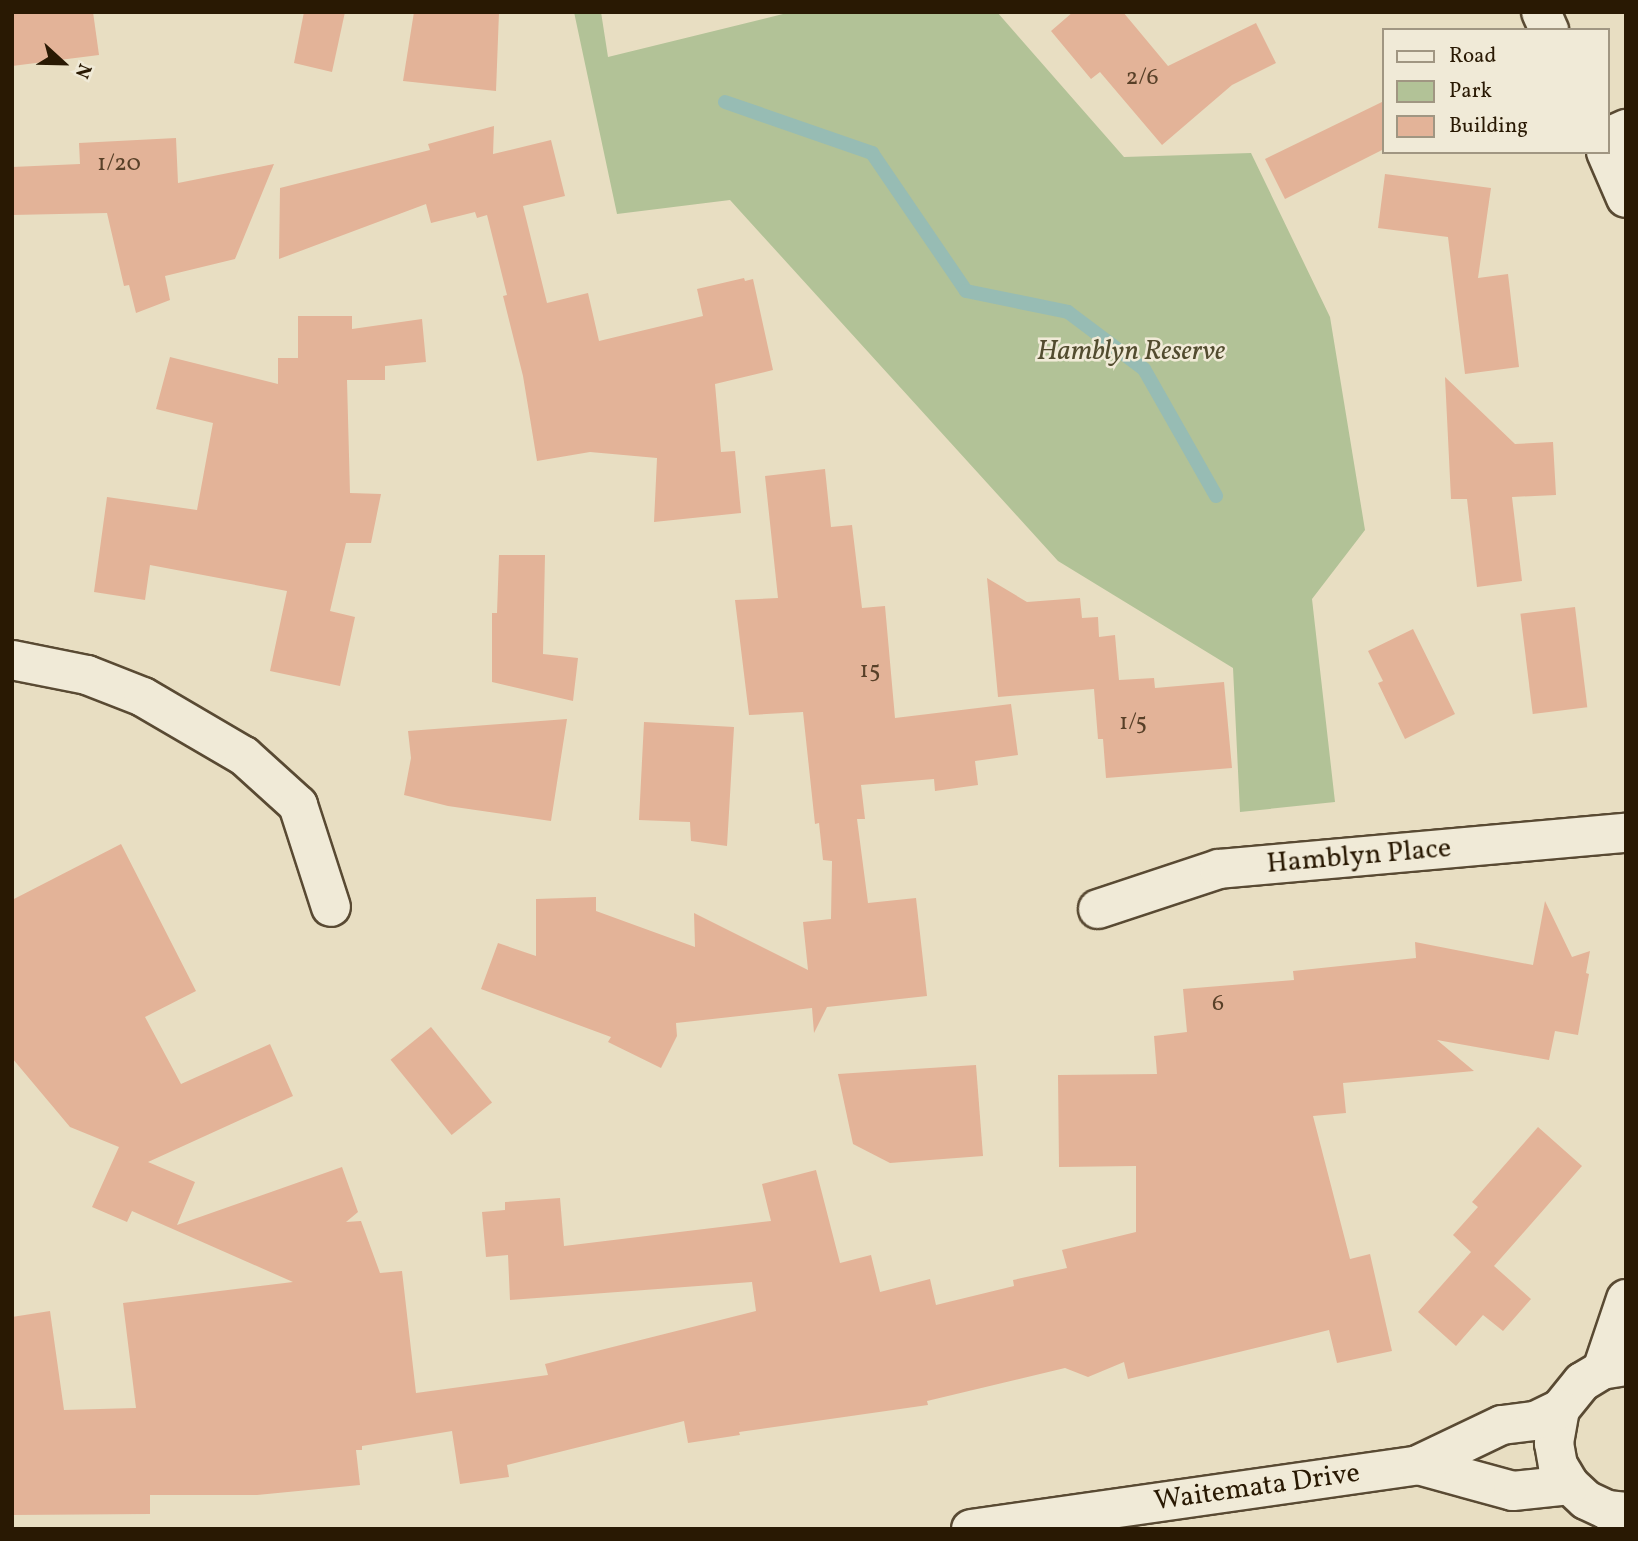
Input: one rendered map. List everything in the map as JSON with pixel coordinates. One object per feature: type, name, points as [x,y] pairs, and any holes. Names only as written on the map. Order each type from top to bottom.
[{"type":"street","points":[[1541,12],[1548,28]]},
{"type":"street","points":[[1610,136],[1626,129]]},
{"type":"street","points":[[1607,154],[1626,198]]},
{"type":"street","points":[[12,660],[87,675],[144,697],[244,756],[298,805],[331,907]]},
{"type":"street","name":"Hamblyn Place","points":[[1098,909],[1219,869],[1626,833]]},
{"type":"street","points":[[1626,1299],[1614,1368],[1582,1381],[1560,1409],[1554,1443],[1558,1465],[1575,1505],[1626,1511]]},
{"type":"street","name":"Waitemata Drive","points":[[971,1529],[1418,1465],[1502,1425],[1535,1421],[1560,1409]]},
{"type":"street","name":"Waitemata Drive","points":[[1418,1465],[1513,1492],[1575,1505]]},
{"type":"green space","name":"Hamblyn Reserve","points":[[574,12],[601,12],[608,57],[791,12],[997,12],[1124,157],[1251,153],[1330,317],[1365,530],[1312,599],[1335,802],[1240,812],[1233,668],[1058,561],[730,200],[617,214]]},
{"type":"building","points":[[12,12],[93,12],[99,55],[12,66]]},
{"type":"building","points":[[304,12],[345,12],[332,72],[294,63]]},
{"type":"building","points":[[414,12],[499,12],[496,91],[403,81]]},
{"type":"building","points":[[1073,12],[1123,12],[1168,66],[1256,23],[1276,63],[1232,85],[1162,145],[1100,72],[1091,79],[1051,31]]},
{"type":"building","points":[[1382,102],[1382,150],[1285,199],[1265,159]]},
{"type":"building","points":[[494,126],[493,154],[551,140],[565,196],[523,206],[547,303],[588,293],[599,341],[703,316],[697,289],[744,278],[745,281],[753,279],[773,370],[715,384],[721,452],[735,451],[741,513],[654,522],[657,458],[590,452],[537,461],[523,376],[503,296],[507,295],[487,215],[477,218],[475,212],[431,223],[426,204],[279,259],[280,188],[430,150],[428,144]]},
{"type":"building","points":[[176,138],[178,183],[274,164],[235,259],[165,276],[170,300],[136,313],[129,285],[124,286],[107,213],[12,215],[12,167],[80,164],[79,143]]},
{"type":"building","points":[[1385,174],[1491,188],[1478,278],[1508,274],[1519,367],[1465,374],[1448,237],[1378,228]]},
{"type":"building","points":[[298,316],[352,316],[352,329],[422,319],[426,362],[385,366],[385,380],[347,380],[350,493],[381,494],[371,543],[346,543],[330,611],[355,617],[340,686],[270,671],[287,591],[150,565],[145,600],[94,592],[107,497],[197,510],[213,423],[156,409],[170,357],[278,384],[278,358],[298,358]]},
{"type":"building","points":[[1445,377],[1515,444],[1553,442],[1556,495],[1512,497],[1522,581],[1477,587],[1467,499],[1451,499]]},
{"type":"building","points":[[825,469],[831,527],[852,525],[862,608],[885,606],[895,718],[1011,704],[1018,755],[975,761],[978,785],[935,791],[934,779],[861,785],[865,819],[857,819],[868,903],[916,898],[927,996],[827,1007],[814,1033],[812,1008],[676,1023],[677,1036],[661,1068],[608,1042],[611,1037],[481,989],[498,943],[536,956],[536,899],[596,897],[596,911],[695,947],[694,913],[808,970],[803,922],[831,919],[832,861],[823,860],[819,823],[815,824],[803,712],[749,715],[735,600],[778,598],[765,476]]},
{"type":"building","points":[[499,555],[545,555],[543,654],[578,658],[573,701],[492,682],[492,613],[497,613]]},
{"type":"building","points":[[987,578],[1027,602],[1080,598],[1082,618],[1098,617],[1099,637],[1115,635],[1119,680],[1154,678],[1155,688],[1224,682],[1232,768],[1106,778],[1103,739],[1098,739],[1094,689],[998,697]]},
{"type":"building","points":[[1575,607],[1587,707],[1533,714],[1520,614]]},
{"type":"building","points":[[1413,629],[1455,714],[1405,739],[1378,683],[1383,681],[1368,651]]},
{"type":"building","points":[[567,719],[551,821],[448,806],[404,795],[411,758],[408,731]]},
{"type":"building","points":[[644,722],[734,727],[727,846],[691,841],[690,822],[639,820]]},
{"type":"building","points":[[121,844],[196,991],[145,1017],[181,1084],[270,1044],[293,1096],[148,1162],[195,1182],[177,1225],[342,1167],[358,1212],[346,1222],[361,1221],[380,1273],[402,1271],[416,1393],[548,1375],[545,1364],[756,1311],[752,1282],[510,1300],[508,1255],[486,1257],[482,1212],[505,1210],[505,1202],[560,1198],[564,1246],[771,1221],[762,1184],[816,1170],[840,1263],[871,1255],[880,1292],[930,1279],[936,1305],[1014,1286],[1013,1280],[1067,1268],[1062,1250],[1136,1232],[1136,1166],[1059,1167],[1058,1075],[1157,1074],[1154,1036],[1187,1032],[1183,989],[1294,980],[1293,971],[1416,958],[1415,942],[1533,965],[1545,901],[1572,957],[1590,951],[1586,973],[1589,974],[1578,1035],[1555,1031],[1549,1060],[1437,1040],[1474,1071],[1343,1083],[1346,1113],[1313,1116],[1350,1259],[1370,1254],[1392,1351],[1337,1363],[1329,1330],[1128,1379],[1124,1362],[1088,1377],[1065,1368],[927,1401],[928,1405],[739,1432],[740,1435],[688,1443],[684,1421],[507,1465],[509,1477],[460,1484],[452,1431],[362,1446],[362,1450],[356,1450],[360,1485],[257,1495],[150,1495],[150,1514],[12,1515],[12,1317],[50,1311],[64,1410],[136,1408],[123,1303],[293,1282],[132,1211],[127,1222],[92,1207],[119,1147],[70,1127],[12,1058],[12,900]]},
{"type":"building","points":[[431,1027],[492,1102],[452,1135],[391,1060]]},
{"type":"building","points":[[976,1065],[983,1156],[890,1163],[853,1144],[838,1074]]},
{"type":"building","points":[[1538,1127],[1582,1166],[1494,1266],[1531,1299],[1503,1331],[1483,1315],[1456,1346],[1418,1312],[1471,1252],[1453,1235],[1478,1207],[1472,1202]]},
{"type":"waterway","points":[[725,102],[872,153],[966,291],[1068,312],[1144,369],[1216,496]]}]
